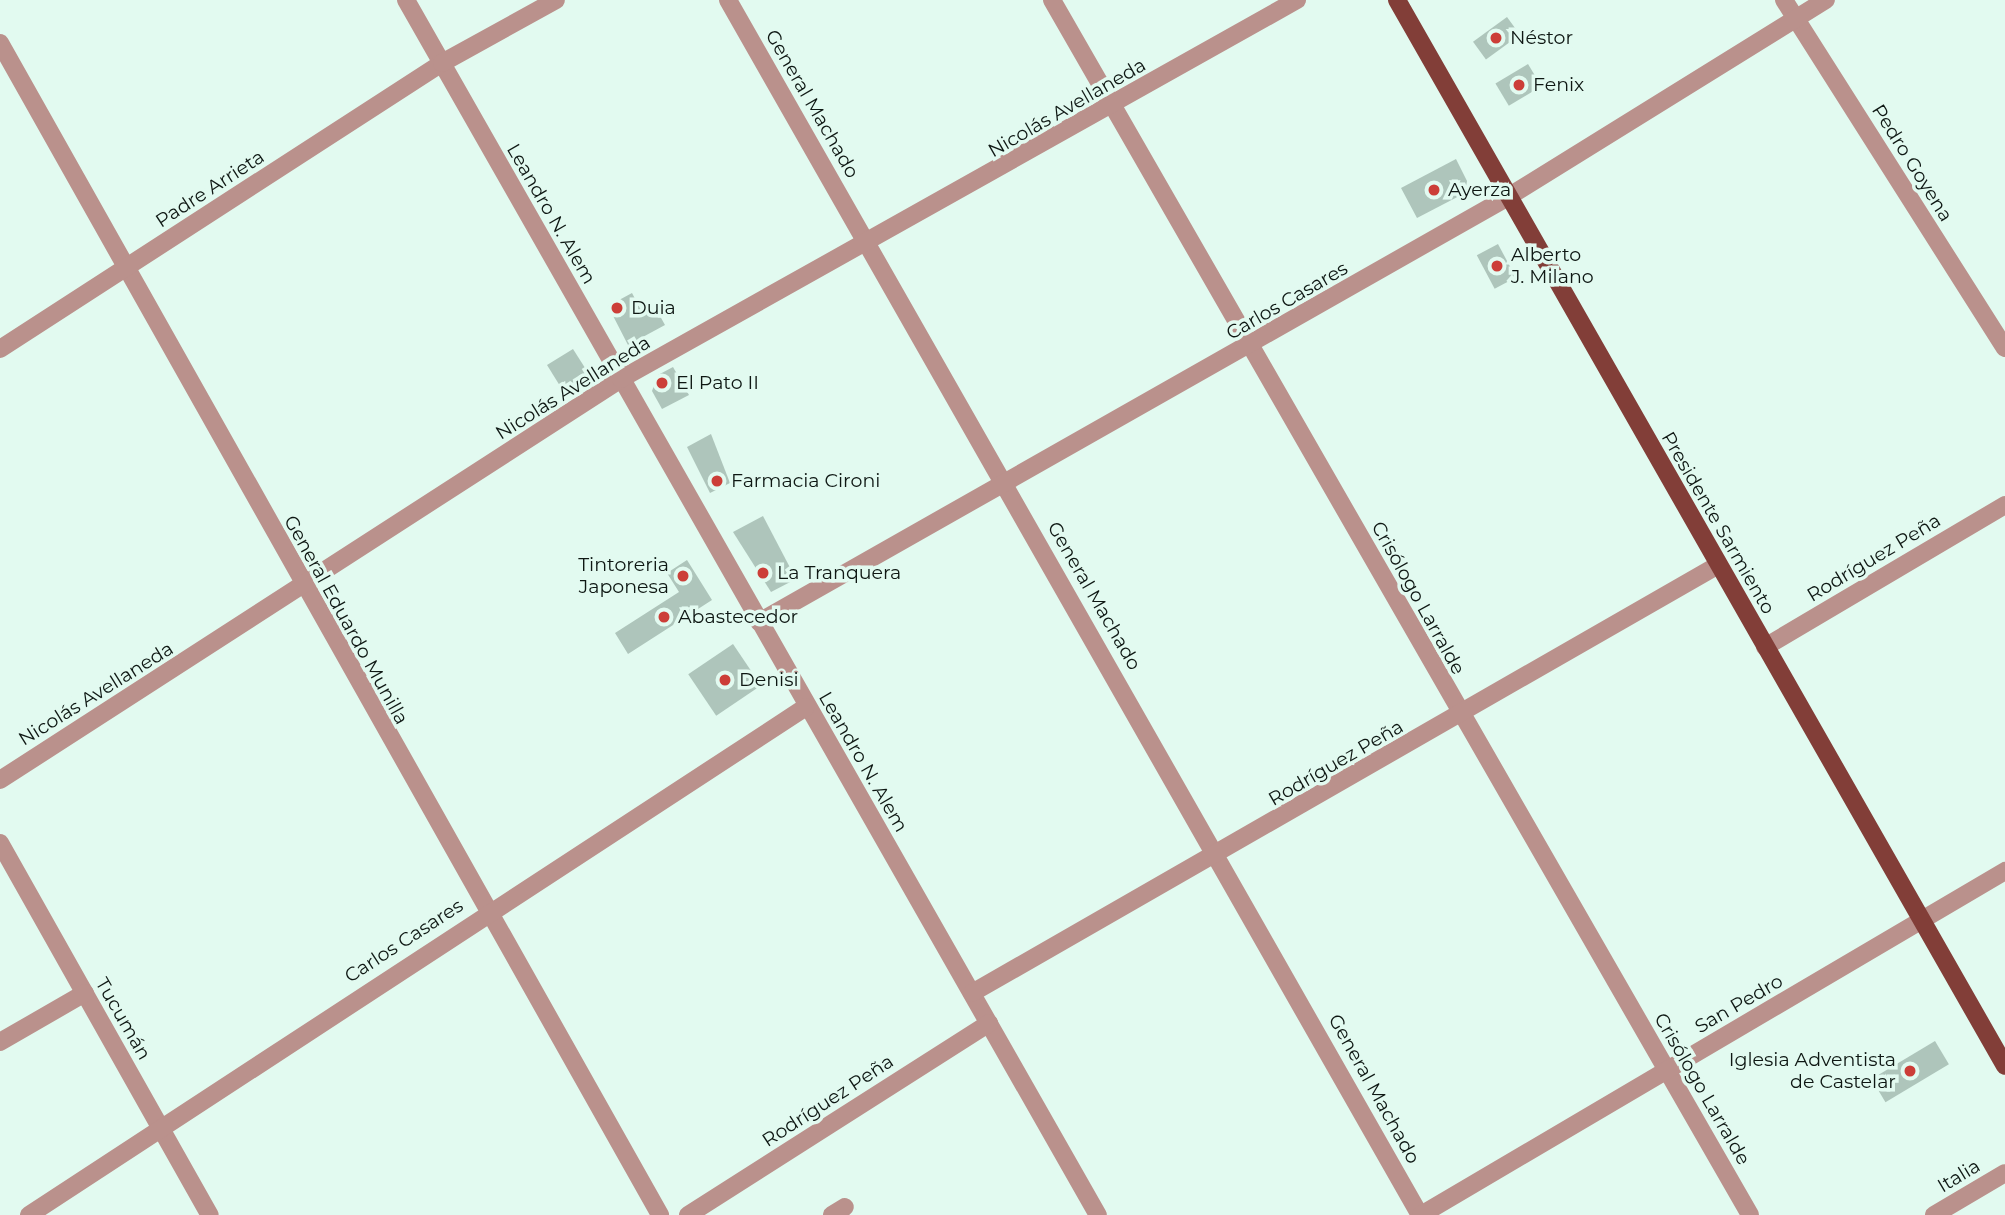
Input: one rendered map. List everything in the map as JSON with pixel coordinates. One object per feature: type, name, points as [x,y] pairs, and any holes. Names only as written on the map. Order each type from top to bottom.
[{"type":"main road","name":"Presidente Sarmiento","points":[[1397,0],[2005,1066]]},
{"type":"street","name":"Leandro N. Alem","points":[[406,0],[806,707],[1098,1215]]},
{"type":"street","name":"Padre Arrieta","points":[[0,349],[442,64],[556,0]]},
{"type":"street","name":"General Machado","points":[[728,0],[1219,854],[1421,1215]]},
{"type":"street","name":"Crisólogo Larralde","points":[[1052,0],[1750,1215]]},
{"type":"street","name":"Nicolás Avellaneda","points":[[0,780],[304,588],[621,379],[868,244],[1297,0]]},
{"type":"street","name":"Pedro Goyena","points":[[1784,0],[2005,348]]},
{"type":"street","name":"Carlos Casares","points":[[759,622],[1252,346],[1508,197],[1826,0]]},
{"type":"street","name":"General Eduardo Munilla","points":[[0,43],[124,269],[660,1215]]},
{"type":"street","name":"Rodríguez Peña","points":[[1765,647],[2005,505]]},
{"type":"street","name":"Rodríguez Peña","points":[[972,993],[1461,716],[1718,565]]},
{"type":"street","name":"Carlos Casares","points":[[29,1215],[159,1124],[806,707]]},
{"type":"street","name":"Tucumán","points":[[0,843],[210,1215]]},
{"type":"street","name":"San Pedro","points":[[1421,1215],[2005,871]]},
{"type":"street","points":[[0,1042],[85,993]]},
{"type":"street","name":"Rodríguez Peña","points":[[688,1215],[989,1023]]},
{"type":"street","name":"Italia","points":[[1934,1215],[2005,1173]]},
{"type":"building","name":"Néstor","points":[[1507,17],[1520,35],[1486,59],[1473,42]]},
{"type":"building","name":"Fenix","points":[[1528,64],[1541,86],[1509,106],[1495,84]]},
{"type":"building","name":"Ayerza","points":[[1456,159],[1467,181],[1465,193],[1417,218],[1401,188]]},
{"type":"building","name":"Alberto J. Milano","points":[[1498,244],[1516,278],[1495,289],[1477,255]]},
{"type":"building","points":[[632,293],[643,314],[655,307],[665,325],[628,345],[608,306]]},
{"type":"building","points":[[573,349],[587,371],[584,382],[565,394],[547,365]]},
{"type":"building","points":[[673,367],[689,395],[662,409],[652,391],[658,375]]},
{"type":"building","points":[[711,434],[730,483],[710,493],[687,447]]},
{"type":"building","points":[[763,516],[796,579],[771,592],[733,532]]},
{"type":"building","name":"Abastecedor","points":[[687,560],[712,600],[628,654],[615,633],[679,592],[667,573]]},
{"type":"building","name":"Denisi","points":[[733,644],[761,685],[716,716],[688,674]]},
{"type":"building","name":"Iglesia Adventista de Castelar","points":[[1935,1041],[1949,1064],[1885,1102],[1872,1079]]},
{"type":"place","name":"Néstor","points":[[1496,38]]},
{"type":"place","name":"Fenix","points":[[1519,85]]},
{"type":"place","name":"Ayerza","points":[[1434,190]]},
{"type":"place","name":"Alberto J. Milano","points":[[1497,266]]},
{"type":"place","name":"Duia","points":[[617,308]]},
{"type":"place","name":"El Pato II","points":[[662,383]]},
{"type":"place","name":"Farmacia Cironi","points":[[717,481]]},
{"type":"place","name":"La Tranquera","points":[[763,573]]},
{"type":"place","name":"Tintoreria Japonesa","points":[[683,576]]},
{"type":"place","name":"Abastecedor","points":[[664,617]]},
{"type":"place","name":"Denisi","points":[[725,680]]},
{"type":"place","name":"Iglesia Adventista de Castelar","points":[[1910,1071]]}]
